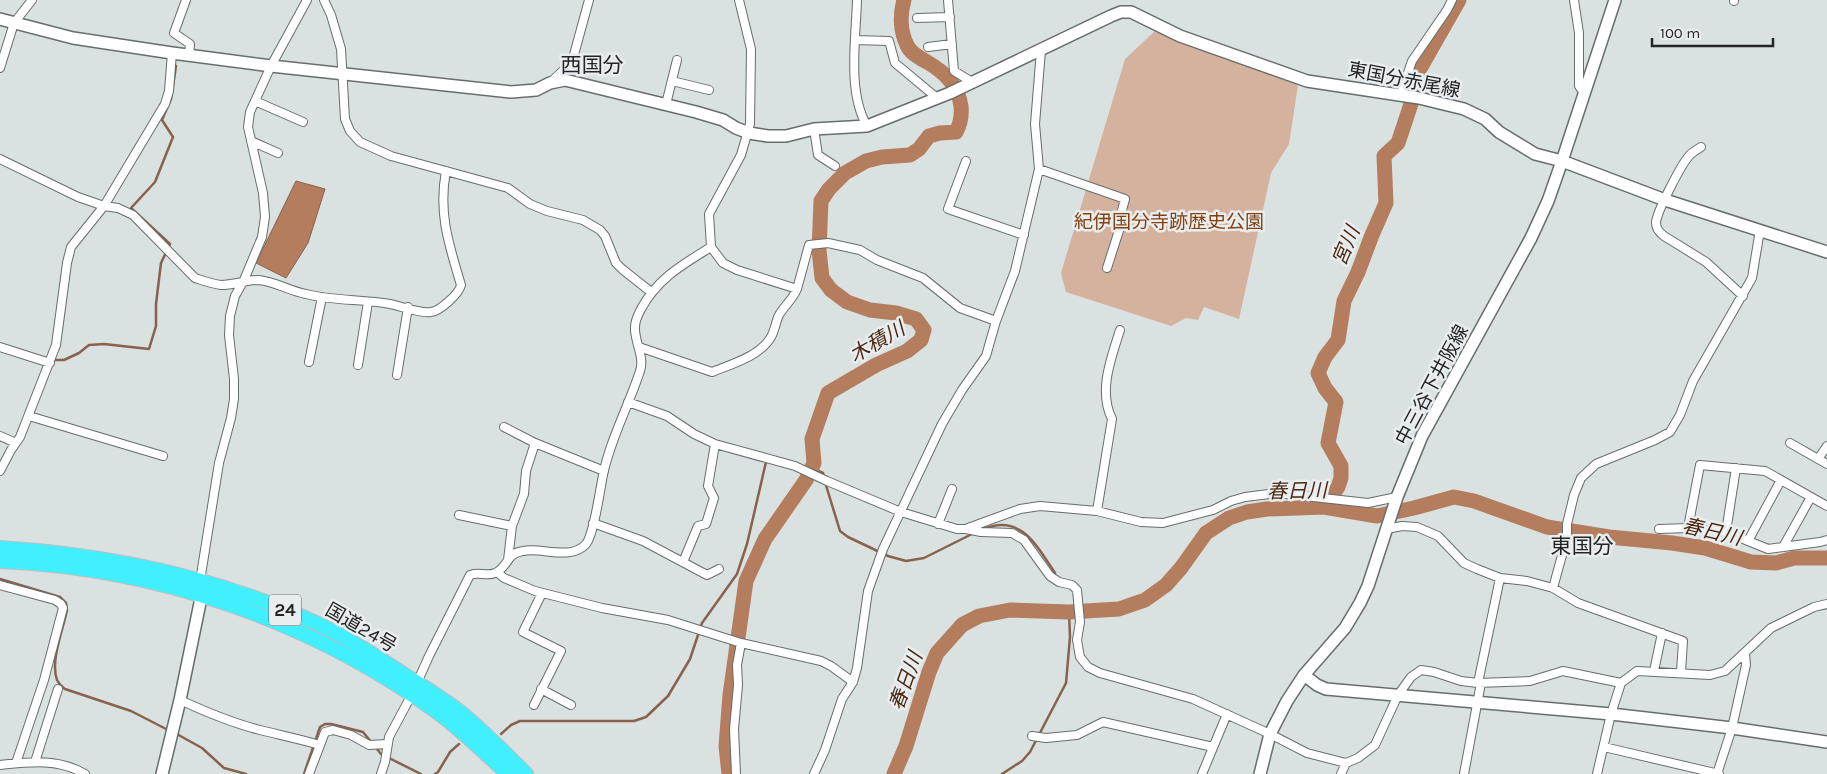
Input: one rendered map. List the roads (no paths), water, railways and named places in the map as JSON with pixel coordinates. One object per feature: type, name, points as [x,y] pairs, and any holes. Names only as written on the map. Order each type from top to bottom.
[{"type":"highway","name":"国道24号","points":[[0,548],[92,557],[145,567],[270,618],[460,712],[526,774]]},
{"type":"highway","name":"国道24号","points":[[0,561],[28,562],[85,569],[200,588]]},
{"type":"highway","name":"国道24号","points":[[414,689],[508,774]]},
{"type":"street","points":[[0,68],[14,23],[32,0]]},
{"type":"street","points":[[186,0],[174,33],[190,44],[190,55]]},
{"type":"street","points":[[162,774],[180,700],[200,588],[219,463],[232,418],[234,379],[229,335],[230,316],[235,296],[244,280],[262,237],[265,217],[263,193],[248,127],[250,112],[271,66],[307,0]]},
{"type":"street","points":[[324,0],[331,15],[341,50],[346,119],[350,131],[360,142],[391,156],[508,188],[530,204],[547,212],[583,220],[600,230],[605,236],[616,263],[651,292]]},
{"type":"street","points":[[550,83],[572,62],[589,0]]},
{"type":"street","points":[[739,0],[751,49],[752,84],[749,133],[741,154],[709,214],[711,247],[723,263],[737,270],[798,289]]},
{"type":"street","points":[[857,0],[853,63],[860,114],[867,126]]},
{"type":"street","points":[[948,0],[954,71],[969,84]]},
{"type":"street","points":[[1403,96],[1412,61],[1452,0]]},
{"type":"street","points":[[1574,0],[1579,33],[1578,86],[1584,93]]},
{"type":"street","name":"中三谷下井阪線","points":[[1260,774],[1270,734],[1278,717],[1304,676],[1345,628],[1360,603],[1368,586],[1396,500],[1422,436],[1531,238],[1548,201],[1615,0]]},
{"type":"street","name":"東国分赤尾線","points":[[1041,50],[1121,12],[1131,12],[1180,36],[1307,81],[1419,98],[1464,109],[1485,119],[1499,132],[1534,154],[1562,161],[1665,200],[1827,252]]},
{"type":"street","points":[[916,18],[950,17]]},
{"type":"street","points":[[0,19],[73,38],[172,53],[342,74],[511,92],[536,90],[550,83],[565,80],[666,104],[723,120],[749,133],[768,136],[786,136],[814,129],[867,126],[950,93],[1041,50],[1035,124],[1039,169],[1015,271],[996,321],[986,356],[962,390],[942,424],[882,553],[868,591],[857,668],[853,682],[842,699],[825,750],[814,774]]},
{"type":"street","points":[[855,40],[889,41],[895,63],[937,98]]},
{"type":"street","points":[[928,47],[952,44]]},
{"type":"street","points":[[0,471],[20,437],[50,363],[59,328],[64,283],[71,247],[104,206],[164,104],[169,91],[172,53]]},
{"type":"street","points":[[666,104],[677,60]]},
{"type":"street","points":[[672,81],[709,90]]},
{"type":"street","points":[[255,101],[303,122]]},
{"type":"street","points":[[814,129],[818,155],[835,166]]},
{"type":"street","points":[[251,141],[278,153]]},
{"type":"street","points":[[1702,147],[1688,157],[1665,200],[1657,218],[1656,226],[1659,232],[1706,262],[1743,296]]},
{"type":"street","points":[[0,159],[78,197],[104,206],[118,208],[133,215],[195,278],[208,283],[222,285],[244,280],[260,280],[305,294],[388,303],[426,312],[434,312],[460,290],[461,285],[448,239],[443,208],[442,190],[446,171]]},
{"type":"street","points":[[966,161],[948,209],[1024,235]]},
{"type":"street","points":[[1039,169],[1125,199],[1121,214],[1123,218],[1107,268]]},
{"type":"street","points":[[1553,588],[1567,537],[1567,524],[1574,495],[1581,478],[1596,464],[1670,432],[1680,415],[1693,381],[1752,278],[1760,230]]},
{"type":"street","points":[[639,347],[712,372],[749,356],[763,347],[772,336],[778,317],[798,289],[806,251],[809,245],[813,244],[828,243],[860,250],[877,260],[923,278],[960,308],[996,321]]},
{"type":"street","points":[[381,774],[389,737],[470,575],[475,572],[492,574],[498,572],[514,553],[526,550],[569,552],[587,543],[594,523],[604,471],[641,369],[639,347],[634,328],[636,318],[651,292],[663,279],[711,247]]},
{"type":"street","points":[[309,362],[322,297]]},
{"type":"street","points":[[358,365],[368,302]]},
{"type":"street","points":[[397,375],[408,307]]},
{"type":"street","points":[[1097,511],[1112,419],[1106,406],[1108,369],[1120,330]]},
{"type":"street","points":[[0,347],[50,363]]},
{"type":"street","points":[[628,402],[667,416],[694,434],[716,444],[795,466],[900,512],[957,530],[966,529],[1020,509],[1040,506],[1097,511],[1141,522],[1163,523],[1213,510],[1230,501],[1245,497],[1277,494],[1368,503],[1396,500]]},
{"type":"street","points":[[29,416],[163,456]]},
{"type":"street","points":[[504,428],[535,443],[604,471]]},
{"type":"street","points":[[0,436],[16,443]]},
{"type":"street","points":[[508,560],[512,526],[524,494],[526,471],[535,443]]},
{"type":"street","points":[[1790,443],[1827,464]]},
{"type":"street","points":[[683,562],[698,526],[706,524],[714,498],[708,486],[716,444]]},
{"type":"street","points":[[1818,459],[1827,446]]},
{"type":"street","points":[[1688,528],[1700,465],[1765,471],[1827,506]]},
{"type":"street","points":[[1726,532],[1736,468]]},
{"type":"street","points":[[1748,540],[1781,480]]},
{"type":"street","points":[[938,524],[952,489]]},
{"type":"street","points":[[1783,547],[1811,497]]},
{"type":"street","points":[[459,514],[512,526]]},
{"type":"street","points":[[594,523],[643,540],[707,574],[719,569]]},
{"type":"street","points":[[1387,528],[1417,527],[1438,536],[1464,563],[1500,578],[1527,581],[1553,588],[1578,603],[1683,641],[1682,672]]},
{"type":"street","points":[[1659,529],[1688,528],[1726,532],[1768,549],[1827,540]]},
{"type":"street","points":[[966,529],[981,532],[1012,533],[1024,540],[1050,576],[1077,590],[1080,622],[1077,640],[1080,657],[1088,667],[1100,673],[1193,699],[1307,753],[1346,763],[1358,758],[1375,745],[1398,695],[1411,677],[1421,670],[1434,672],[1461,681],[1479,683],[1530,681],[1563,670],[1622,682]]},
{"type":"street","points":[[498,572],[504,578],[542,592],[602,608],[668,620],[741,642],[821,661],[853,682]]},
{"type":"street","points":[[1464,774],[1476,718],[1479,683],[1500,578]]},
{"type":"street","points":[[0,585],[55,600],[61,604],[62,608],[46,673],[16,763]]},
{"type":"street","points":[[534,705],[561,651],[523,632],[542,592]]},
{"type":"street","points":[[1597,774],[1611,714],[1622,682],[1637,671],[1710,675],[1725,670],[1745,654],[1771,628],[1814,606],[1827,604]]},
{"type":"street","points":[[1654,671],[1662,633]]},
{"type":"street","points":[[736,774],[734,729],[741,642]]},
{"type":"street","points":[[1604,747],[1718,774],[1732,728],[1746,665],[1745,654]]},
{"type":"street","points":[[1304,676],[1326,689],[1611,714],[1732,728],[1827,742]]},
{"type":"street","points":[[35,762],[58,688]]},
{"type":"street","points":[[541,689],[571,705]]},
{"type":"street","points":[[180,700],[210,714],[260,730],[289,735],[316,744]]},
{"type":"street","points":[[1202,774],[1227,714]]},
{"type":"street","points":[[1032,736],[1046,738],[1077,734],[1103,722],[1213,747]]},
{"type":"street","points":[[309,774],[316,744],[325,732],[333,730],[359,738],[368,745],[386,748]]},
{"type":"street","points":[[0,765],[54,762],[72,767],[85,774]]},
{"type":"street","points":[[1341,774],[1346,763]]},
{"type":"waterway","name":"木積川","points":[[729,774],[726,746],[730,695],[746,581],[765,539],[806,480],[814,463],[812,439],[828,393],[876,365],[907,351],[921,340],[924,330],[916,319],[896,313],[870,310],[847,302],[831,290],[822,278],[819,250],[821,201],[829,189],[845,173],[866,161],[882,157],[910,155],[919,149],[929,136],[956,132],[959,126],[961,106],[954,85],[934,66],[910,50],[907,45],[901,22],[904,0]]},
{"type":"waterway","name":"宮川","points":[[1324,507],[1338,487],[1341,478],[1341,466],[1328,443],[1336,402],[1325,388],[1318,373],[1325,357],[1338,340],[1344,301],[1386,203],[1384,156],[1398,143],[1411,104],[1418,72],[1459,0]]},
{"type":"waterway","points":[[55,360],[64,360],[79,353],[89,345],[104,344],[149,349],[156,326],[156,304],[161,263],[170,244],[131,208],[155,182],[173,137],[162,120],[171,99],[176,66]]},
{"type":"waterway","points":[[501,734],[511,725],[520,721],[634,721],[646,717],[668,696],[690,659],[702,623],[737,574],[747,544],[766,462]]},
{"type":"waterway","points":[[812,468],[823,473],[824,476]]},
{"type":"waterway","points":[[825,482],[840,531],[848,537],[888,556],[906,561],[924,558],[974,533]]},
{"type":"waterway","name":"春日川","points":[[894,774],[906,746],[929,672],[937,653],[962,625],[979,616],[1010,610],[1069,612],[1119,609],[1145,600],[1166,585],[1181,568],[1206,533],[1229,518],[1247,512],[1267,509],[1324,507],[1377,516],[1454,497],[1474,501],[1547,527],[1609,537],[1705,548],[1751,562],[1776,563],[1794,558],[1827,558]]},
{"type":"waterway","points":[[982,530],[1007,525],[1017,529],[1034,543],[1055,573]]},
{"type":"waterway","points":[[0,579],[60,597],[66,603],[67,610],[55,664],[57,680],[65,689],[131,711],[170,731]]},
{"type":"waterway","points":[[1002,774],[1022,761],[1030,752],[1066,683],[1070,637],[1069,612]]},
{"type":"waterway","points":[[304,774],[320,727],[325,724],[363,732],[381,754],[421,774]]},
{"type":"waterway","points":[[175,733],[202,748],[224,768],[246,774]]},
{"type":"waterway","points":[[435,774],[450,752],[459,744]]},
{"type":"district","name":"西国分","points":[[592,65]]},
{"type":"district","name":"東国分","points":[[1582,546]]},
{"type":"park label","name":"紀伊国分寺跡歴史公園","points":[[1169,222]]}]
